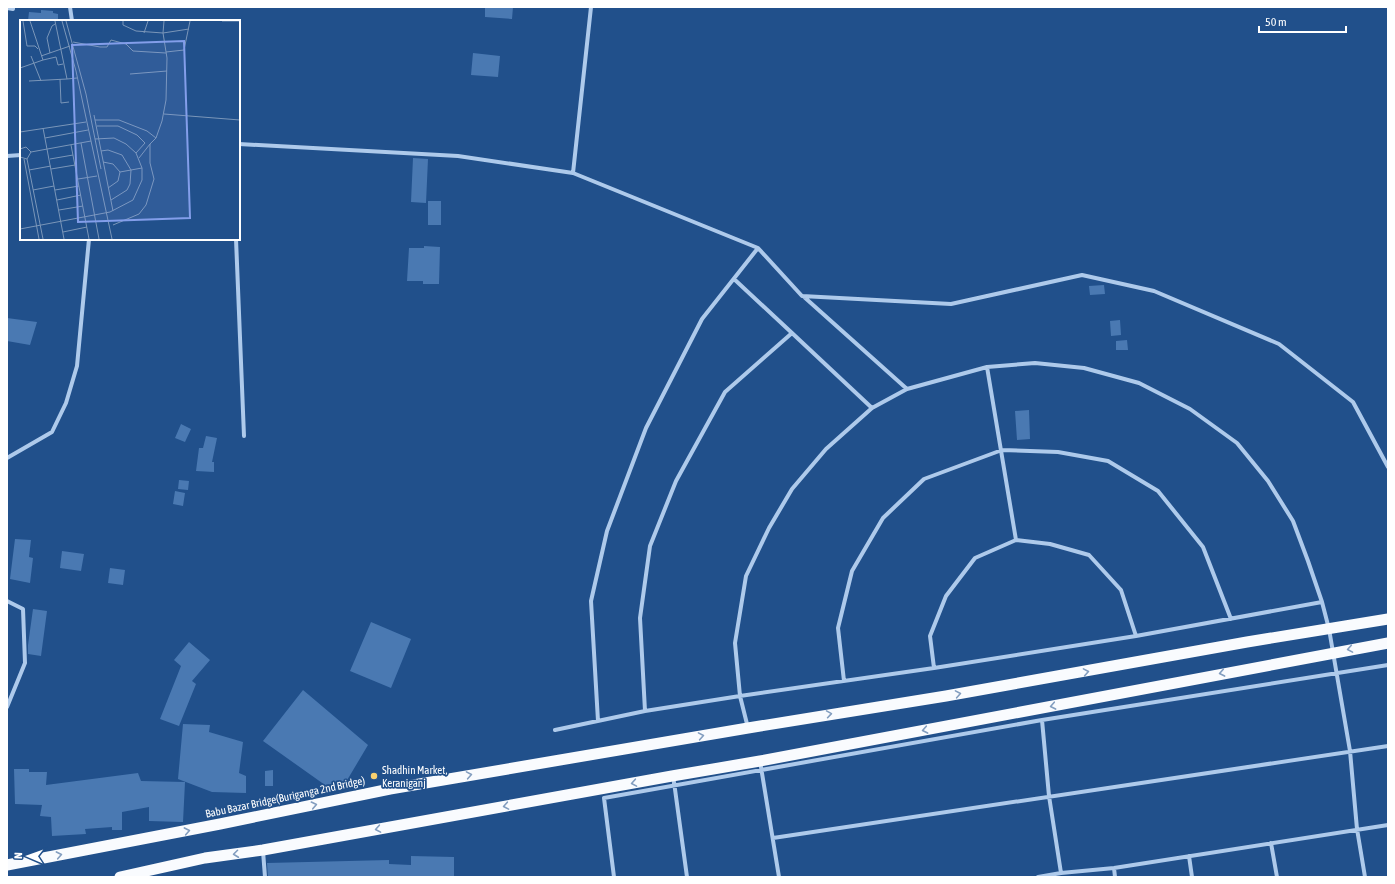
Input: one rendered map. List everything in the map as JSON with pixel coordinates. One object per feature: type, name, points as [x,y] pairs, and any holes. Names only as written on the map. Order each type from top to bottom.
[{"type":"highway","name":"Babu Bazar Bridge(Buriganga 2nd Bridge)","points":[[7,866],[390,789],[1388,619]]},
{"type":"highway","points":[[120,877],[205,858],[262,850],[761,766],[1388,642]]},
{"type":"street","points":[[7,8],[13,9],[13,7]]},
{"type":"street","points":[[70,7],[72,20]]},
{"type":"street","points":[[573,173],[591,7]]},
{"type":"street","points":[[240,144],[458,156],[573,173],[758,248],[802,296],[907,389]]},
{"type":"street","points":[[7,156],[20,154]]},
{"type":"street","points":[[7,458],[52,432],[66,404],[77,366],[89,240]]},
{"type":"street","points":[[236,240],[244,436]]},
{"type":"street","points":[[598,721],[590,601],[607,532],[646,428],[702,319],[758,248]]},
{"type":"street","points":[[802,296],[951,304],[1082,275],[1154,291],[1279,344],[1353,402],[1388,467]]},
{"type":"street","points":[[734,279],[872,408]]},
{"type":"street","points":[[645,711],[640,618],[650,546],[676,481],[725,392],[792,333]]},
{"type":"street","points":[[748,728],[740,696],[735,643],[746,576],[769,528],[792,488],[826,449],[872,408],[907,389],[988,366],[1036,363],[1084,368],[1139,383],[1190,409],[1237,443],[1268,481],[1292,521],[1308,561],[1322,602],[1329,629],[1350,751],[1357,829],[1365,877]]},
{"type":"street","points":[[988,366],[1016,540]]},
{"type":"street","points":[[844,681],[838,628],[852,571],[882,518],[924,479],[1002,450],[1058,452],[1108,462],[1158,491],[1203,547],[1231,619]]},
{"type":"street","points":[[934,668],[930,636],[946,596],[975,558],[1016,540],[1050,544],[1089,555],[1121,590],[1136,636]]},
{"type":"street","points":[[7,601],[23,608],[25,663],[7,707]]},
{"type":"street","points":[[555,730],[645,711],[1136,636],[1322,602]]},
{"type":"street","points":[[779,877],[761,766],[1388,665]]},
{"type":"street","points":[[1042,720],[1049,796],[1061,873]]},
{"type":"street","points":[[773,838],[1388,746]]},
{"type":"street","points":[[614,877],[604,798],[673,780],[687,877]]},
{"type":"street","points":[[1038,877],[1061,873],[1114,868],[1388,825]]},
{"type":"street","points":[[1272,843],[1277,877]]},
{"type":"street","points":[[262,850],[265,877]]},
{"type":"street","points":[[1189,856],[1192,877]]},
{"type":"street","points":[[1114,868],[1115,877]]},
{"type":"building","points":[[485,7],[513,7],[512,19],[485,17]]},
{"type":"building","points":[[41,10],[53,11],[53,13],[58,14],[58,20],[28,20],[29,12],[41,13]]},
{"type":"building","points":[[473,53],[500,56],[498,77],[471,75]]},
{"type":"building","points":[[413,158],[428,159],[426,203],[411,202]]},
{"type":"building","points":[[428,201],[441,201],[441,225],[428,225]]},
{"type":"building","points":[[424,246],[440,247],[439,284],[423,284],[423,281],[407,281],[409,248],[424,248]]},
{"type":"building","points":[[1104,285],[1105,294],[1090,295],[1089,286]]},
{"type":"building","points":[[7,318],[37,322],[30,345],[7,341]]},
{"type":"building","points":[[1120,320],[1121,335],[1111,336],[1110,321]]},
{"type":"building","points":[[1127,340],[1128,350],[1116,350],[1116,341]]},
{"type":"building","points":[[1029,410],[1030,439],[1017,440],[1015,411]]},
{"type":"building","points":[[181,424],[191,429],[185,442],[175,438]]},
{"type":"building","points":[[206,436],[217,438],[212,462],[214,462],[214,472],[196,471],[199,448],[203,448]]},
{"type":"building","points":[[179,480],[189,481],[188,490],[178,489]]},
{"type":"building","points":[[175,491],[185,493],[183,506],[173,504]]},
{"type":"building","points":[[15,539],[31,540],[29,557],[33,558],[30,583],[10,579]]},
{"type":"building","points":[[62,551],[84,554],[81,571],[60,568]]},
{"type":"building","points":[[110,568],[125,570],[123,585],[108,583]]},
{"type":"building","points":[[33,609],[47,611],[41,656],[28,654]]},
{"type":"building","points":[[371,622],[411,639],[391,688],[350,671]]},
{"type":"building","points":[[189,642],[210,660],[192,681],[196,684],[179,726],[160,719],[181,666],[174,660]]},
{"type":"building","points":[[303,690],[368,745],[346,782],[325,785],[263,741]]},
{"type":"building","points":[[183,724],[210,725],[209,732],[243,742],[239,773],[246,776],[246,793],[212,792],[178,779]]},
{"type":"building","points":[[14,769],[29,769],[29,772],[47,772],[46,785],[138,773],[141,781],[185,782],[183,822],[149,821],[149,807],[122,812],[122,830],[112,830],[112,827],[85,829],[86,834],[52,836],[51,817],[40,816],[42,805],[15,804]]},
{"type":"building","points":[[273,770],[273,786],[265,786],[265,771]]},
{"type":"building","points":[[411,856],[454,857],[454,877],[268,877],[267,863],[389,860],[389,864],[411,865]]},
{"type":"place","name":"Shadhin Market, Keraniganj","points":[[374,776]]}]
